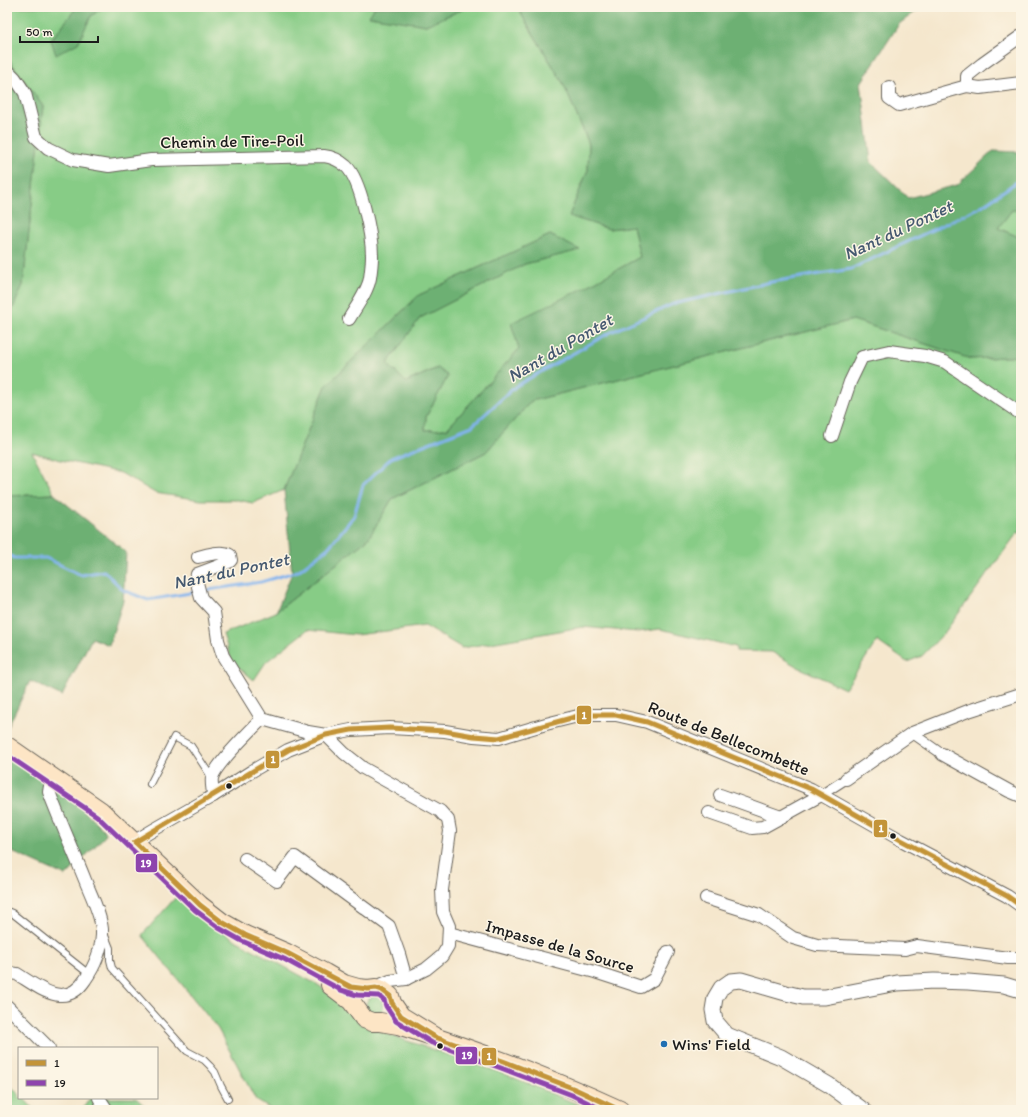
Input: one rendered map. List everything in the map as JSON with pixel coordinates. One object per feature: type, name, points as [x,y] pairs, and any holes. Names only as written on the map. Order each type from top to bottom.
[{"type":"main road","points":[[7,746],[101,811],[200,905],[222,922],[245,935],[325,972],[351,987],[382,990],[388,994],[401,1016],[435,1037]]},
{"type":"main road","points":[[294,957],[340,992],[358,1009]]},
{"type":"main road","points":[[370,988],[358,999],[358,1009],[364,1019],[372,1022],[391,1023],[435,1037],[539,1075],[620,1110]]},
{"type":"main road","points":[[380,1022],[388,1016],[392,1008],[392,1001]]},
{"type":"street","points":[[966,86],[967,76],[1021,36]]},
{"type":"street","name":"Chemin de Tire-Poil","points":[[7,70],[15,78],[25,93],[36,137],[48,148],[73,160],[109,166],[151,160],[324,156],[334,158],[347,167],[358,187],[368,226],[372,256],[370,280],[349,319]]},
{"type":"street","points":[[889,87],[889,98],[899,105],[966,86],[980,88],[1021,83]]},
{"type":"street","points":[[832,436],[850,382],[862,357],[889,351],[925,356],[945,362],[1021,414]]},
{"type":"street","points":[[198,557],[228,553],[231,557],[228,562],[198,574],[196,579],[197,586],[201,598],[214,612],[218,640],[223,656],[262,719],[216,770],[212,778],[213,796]]},
{"type":"street","points":[[709,812],[752,828],[763,828],[846,779],[912,732],[968,710],[1021,694]]},
{"type":"street","name":"Route de Bellecombette","points":[[135,842],[288,750],[326,735],[351,730],[390,728],[499,738],[582,715],[616,715],[647,722],[811,789],[901,840],[1007,896],[1021,906]]},
{"type":"street","name":"Route de Bellecombette","points":[[262,719],[308,732],[326,735]]},
{"type":"street","points":[[912,732],[942,754],[1008,791],[1021,796]]},
{"type":"street","points":[[326,735],[344,753],[363,768],[440,811],[448,820],[450,831],[442,890],[443,912],[449,926],[448,946],[442,956],[426,969],[406,979],[395,988],[392,1001]]},
{"type":"street","points":[[7,974],[17,974],[54,995],[69,995],[84,982],[96,961],[100,949],[102,928],[95,904],[49,792],[53,778]]},
{"type":"street","points":[[720,795],[781,817]]},
{"type":"street","points":[[245,859],[277,881],[295,857],[389,926],[406,979]]},
{"type":"street","points":[[706,898],[760,915],[793,938],[817,945],[905,949],[917,946],[1008,958],[1021,958]]},
{"type":"street","name":"Impasse de la Source","points":[[449,933],[595,972],[641,987],[654,979],[668,952]]},
{"type":"street","points":[[370,988],[390,981],[406,979]]},
{"type":"street","points":[[863,1110],[829,1085],[781,1057],[727,1035],[715,1021],[713,1010],[715,998],[721,988],[731,981],[741,980],[786,994],[803,997],[825,997],[897,983],[934,981],[1004,985],[1021,990]]},
{"type":"street","points":[[7,1006],[48,1047]]},
{"type":"street","points":[[100,1099],[108,1110]]},
{"type":"lane","points":[[150,784],[174,737],[191,746],[212,778]]},
{"type":"lane","points":[[7,911],[12,913],[89,974]]},
{"type":"lane","points":[[102,928],[110,948],[112,968],[187,1051],[204,1060],[210,1066],[215,1072],[228,1099]]},
{"type":"green space","points":[[7,7],[77,7],[51,40],[78,43],[91,16],[104,7],[375,7],[370,16],[426,25],[468,7],[517,7],[563,83],[589,144],[588,170],[569,216],[609,229],[633,226],[640,257],[582,289],[519,349],[447,429],[425,430],[426,417],[448,376],[437,368],[406,382],[387,364],[420,318],[525,264],[579,250],[550,235],[419,295],[326,386],[284,490],[253,503],[238,500],[201,500],[155,493],[121,473],[32,452],[54,494],[7,496],[7,322],[23,285],[43,106],[7,57]]},
{"type":"green space","points":[[77,7],[104,7],[91,16],[78,43],[56,55],[51,40]]},
{"type":"green space","points":[[375,7],[468,7],[426,25],[369,16]]},
{"type":"green space","points":[[517,7],[922,7],[899,24],[861,83],[871,162],[908,198],[957,185],[993,151],[1021,152],[1021,211],[1012,210],[998,228],[1021,238],[1021,356],[971,359],[853,320],[531,401],[486,452],[392,499],[368,539],[276,612],[292,573],[284,490],[326,386],[419,295],[550,235],[580,250],[525,264],[420,318],[387,364],[406,382],[438,368],[448,376],[426,417],[425,430],[447,429],[519,349],[511,323],[582,289],[640,257],[633,226],[609,229],[569,216],[588,170],[589,144],[563,83]]},
{"type":"green space","points":[[7,57],[43,106],[23,285],[7,322]]},
{"type":"green space","points":[[1012,210],[1021,211],[1021,238],[998,228]]},
{"type":"green space","points":[[853,320],[971,359],[1021,356],[1021,534],[1018,532],[945,632],[922,656],[907,662],[877,641],[845,689],[798,667],[772,652],[736,651],[736,647],[660,629],[638,632],[582,627],[462,648],[425,626],[356,635],[307,630],[266,662],[254,680],[232,662],[223,634],[276,612],[368,539],[392,499],[486,452],[531,401]]},
{"type":"green space","points":[[54,494],[126,552],[123,601],[109,645],[92,638],[62,696],[30,681],[7,729],[7,496]]},
{"type":"green space","points":[[7,737],[103,829],[106,835],[66,876],[12,852],[7,853]]},
{"type":"green space","points":[[176,897],[237,941],[318,985],[390,1035],[510,1076],[591,1110],[272,1110],[256,1100],[218,1029],[142,935]]},
{"type":"green space","points":[[371,996],[379,996],[384,1001],[382,1012],[379,1014],[371,1014],[366,1009],[366,1001]]},
{"type":"green space","points":[[7,1082],[18,1093],[18,1099],[24,1099],[35,1110],[7,1110]]},
{"type":"green space","points":[[89,1099],[137,1099],[149,1110],[82,1110]]},
{"type":"waterway","name":"Nant du Pontet","points":[[202,591],[261,582],[298,571],[328,548],[354,516],[363,485],[391,458],[472,426],[516,386],[609,333],[673,304],[771,282],[851,269],[980,207],[1021,179]]},
{"type":"waterway","name":"Nant du Pontet","points":[[7,554],[14,558],[46,558],[81,575],[104,571],[123,590],[148,600],[196,592]]},
{"type":"transit line","name":"1","points":[[135,842],[288,750],[326,735],[351,730],[390,728],[445,731],[474,736],[499,738],[582,715],[616,715],[647,722],[811,789],[901,840],[1007,896],[1021,906]]},
{"type":"transit line","name":"19","points":[[7,755],[97,816],[195,910],[219,928],[242,941],[284,959],[341,990],[357,995],[379,996],[384,1000],[386,1006],[396,1021],[432,1043],[572,1095],[603,1110]]},
{"type":"transit line","name":"1","points":[[135,842],[200,905],[222,922],[245,935],[287,953],[351,987],[368,989],[376,988],[382,990],[390,996],[392,1003],[401,1016],[435,1037],[575,1089],[620,1110]]},
{"type":"place","name":"Wins' Field","points":[[664,1044]]}]
